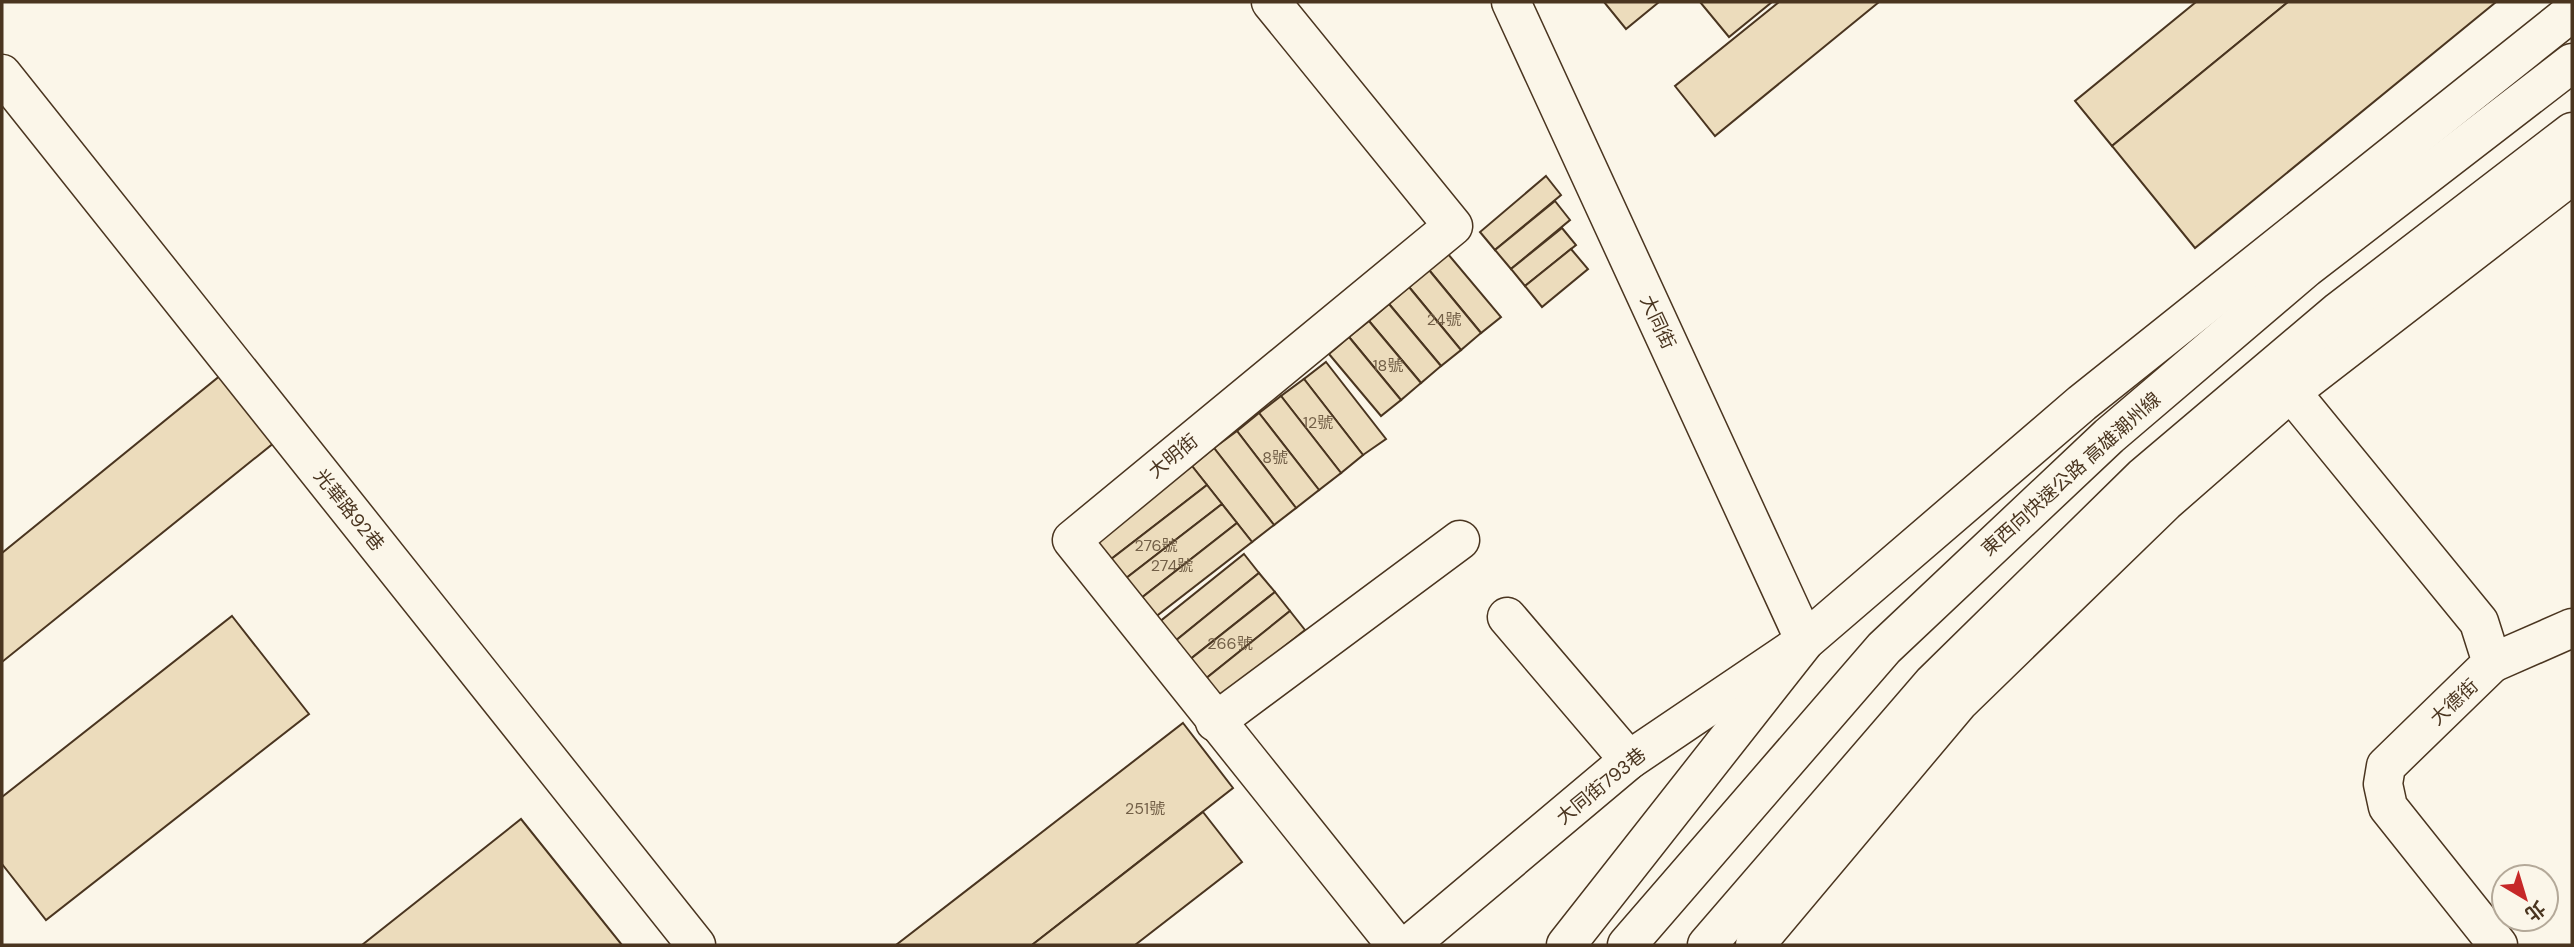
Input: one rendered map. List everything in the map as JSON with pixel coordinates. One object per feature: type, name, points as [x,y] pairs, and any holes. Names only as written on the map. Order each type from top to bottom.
[{"type":"main road","name":"大明街","points":[[1271,2],[1453,226],[1072,540],[1396,945]]},
{"type":"main road","name":"大同街","points":[[1511,2],[1805,641]]},
{"type":"main road","points":[[1566,945],[1805,641],[2082,403],[2572,12]]},
{"type":"main road","name":"東西向快速公路 高雄潮州線","points":[[1627,945],[1884,648],[2099,445],[2306,268],[2572,63]]},
{"type":"main road","name":"光華路92巷","points":[[2,74],[696,945]]},
{"type":"main road","points":[[1707,945],[1933,683],[2143,477],[2339,311],[2572,132]]},
{"type":"main road","points":[[1755,945],[1959,702],[2165,502],[2291,392],[2572,175]]},
{"type":"main road","name":"大德街","points":[[2291,392],[2479,622],[2492,663],[2386,766],[2383,784],[2388,807],[2498,945]]},
{"type":"main road","points":[[1215,722],[1460,540]]},
{"type":"main road","points":[[1507,617],[1629,760]]},
{"type":"main road","points":[[2492,663],[2572,628]]},
{"type":"main road","name":"大同街793巷","points":[[1409,945],[1629,760],[1805,641]]},
{"type":"building","points":[[1604,2],[1659,2],[1626,29]]},
{"type":"building","points":[[1700,2],[1772,2],[1729,37]]},
{"type":"building","points":[[1779,2],[1879,2],[1715,136],[1675,86]]},
{"type":"building","points":[[2196,2],[2288,2],[2112,146],[2075,101]]},
{"type":"building","points":[[2288,2],[2496,2],[2195,248],[2112,146]]},
{"type":"building","points":[[1546,176],[1561,195],[1495,250],[1480,232]]},
{"type":"building","points":[[1555,201],[1570,220],[1511,269],[1495,250]]},
{"type":"building","points":[[1562,228],[1576,245],[1525,286],[1511,269]]},
{"type":"building","points":[[1571,249],[1588,269],[1542,307],[1525,286]]},
{"type":"building","points":[[1448,254],[1501,317],[1481,333],[1429,270]]},
{"type":"building","points":[[1429,270],[1481,333],[1461,350],[1409,287]]},
{"type":"building","points":[[1409,287],[1461,350],[1441,366],[1389,304]]},
{"type":"building","points":[[1389,304],[1441,366],[1421,383],[1369,321]]},
{"type":"building","points":[[1369,321],[1421,383],[1401,400],[1349,337]]},
{"type":"building","points":[[1349,337],[1401,400],[1381,416],[1329,354]]},
{"type":"building","points":[[1326,362],[1386,439],[1363,455],[1304,379]]},
{"type":"building","points":[[221,375],[275,442],[2,662],[2,553]]},
{"type":"building","points":[[1304,379],[1363,455],[1341,473],[1281,396]]},
{"type":"building","points":[[1281,396],[1341,473],[1319,490],[1259,413]]},
{"type":"building","points":[[1259,413],[1319,490],[1296,508],[1237,431]]},
{"type":"building","points":[[1237,431],[1296,508],[1274,525],[1214,448]]},
{"type":"building","points":[[1214,448],[1274,525],[1252,542],[1192,466]]},
{"type":"building","points":[[1192,466],[1207,485],[1110,560],[1095,541]]},
{"type":"building","points":[[1207,485],[1222,504],[1125,579],[1110,560]]},
{"type":"building","points":[[1222,504],[1237,523],[1140,599],[1125,579]]},
{"type":"building","points":[[1237,523],[1252,542],[1154,618],[1140,599]]},
{"type":"building","points":[[1244,554],[1259,573],[1174,642],[1158,623]]},
{"type":"building","points":[[1259,573],[1275,592],[1188,661],[1174,642]]},
{"type":"building","points":[[1275,592],[1290,611],[1204,680],[1188,661]]},
{"type":"building","points":[[1290,611],[1305,630],[1219,699],[1204,680]]},
{"type":"building","points":[[232,616],[309,714],[46,920],[2,864],[2,797]]},
{"type":"building","points":[[1183,723],[1233,788],[1032,945],[896,945]]},
{"type":"building","points":[[1203,812],[1242,862],[1135,945],[1032,945]]},
{"type":"building","points":[[521,819],[622,945],[362,945]]}]
